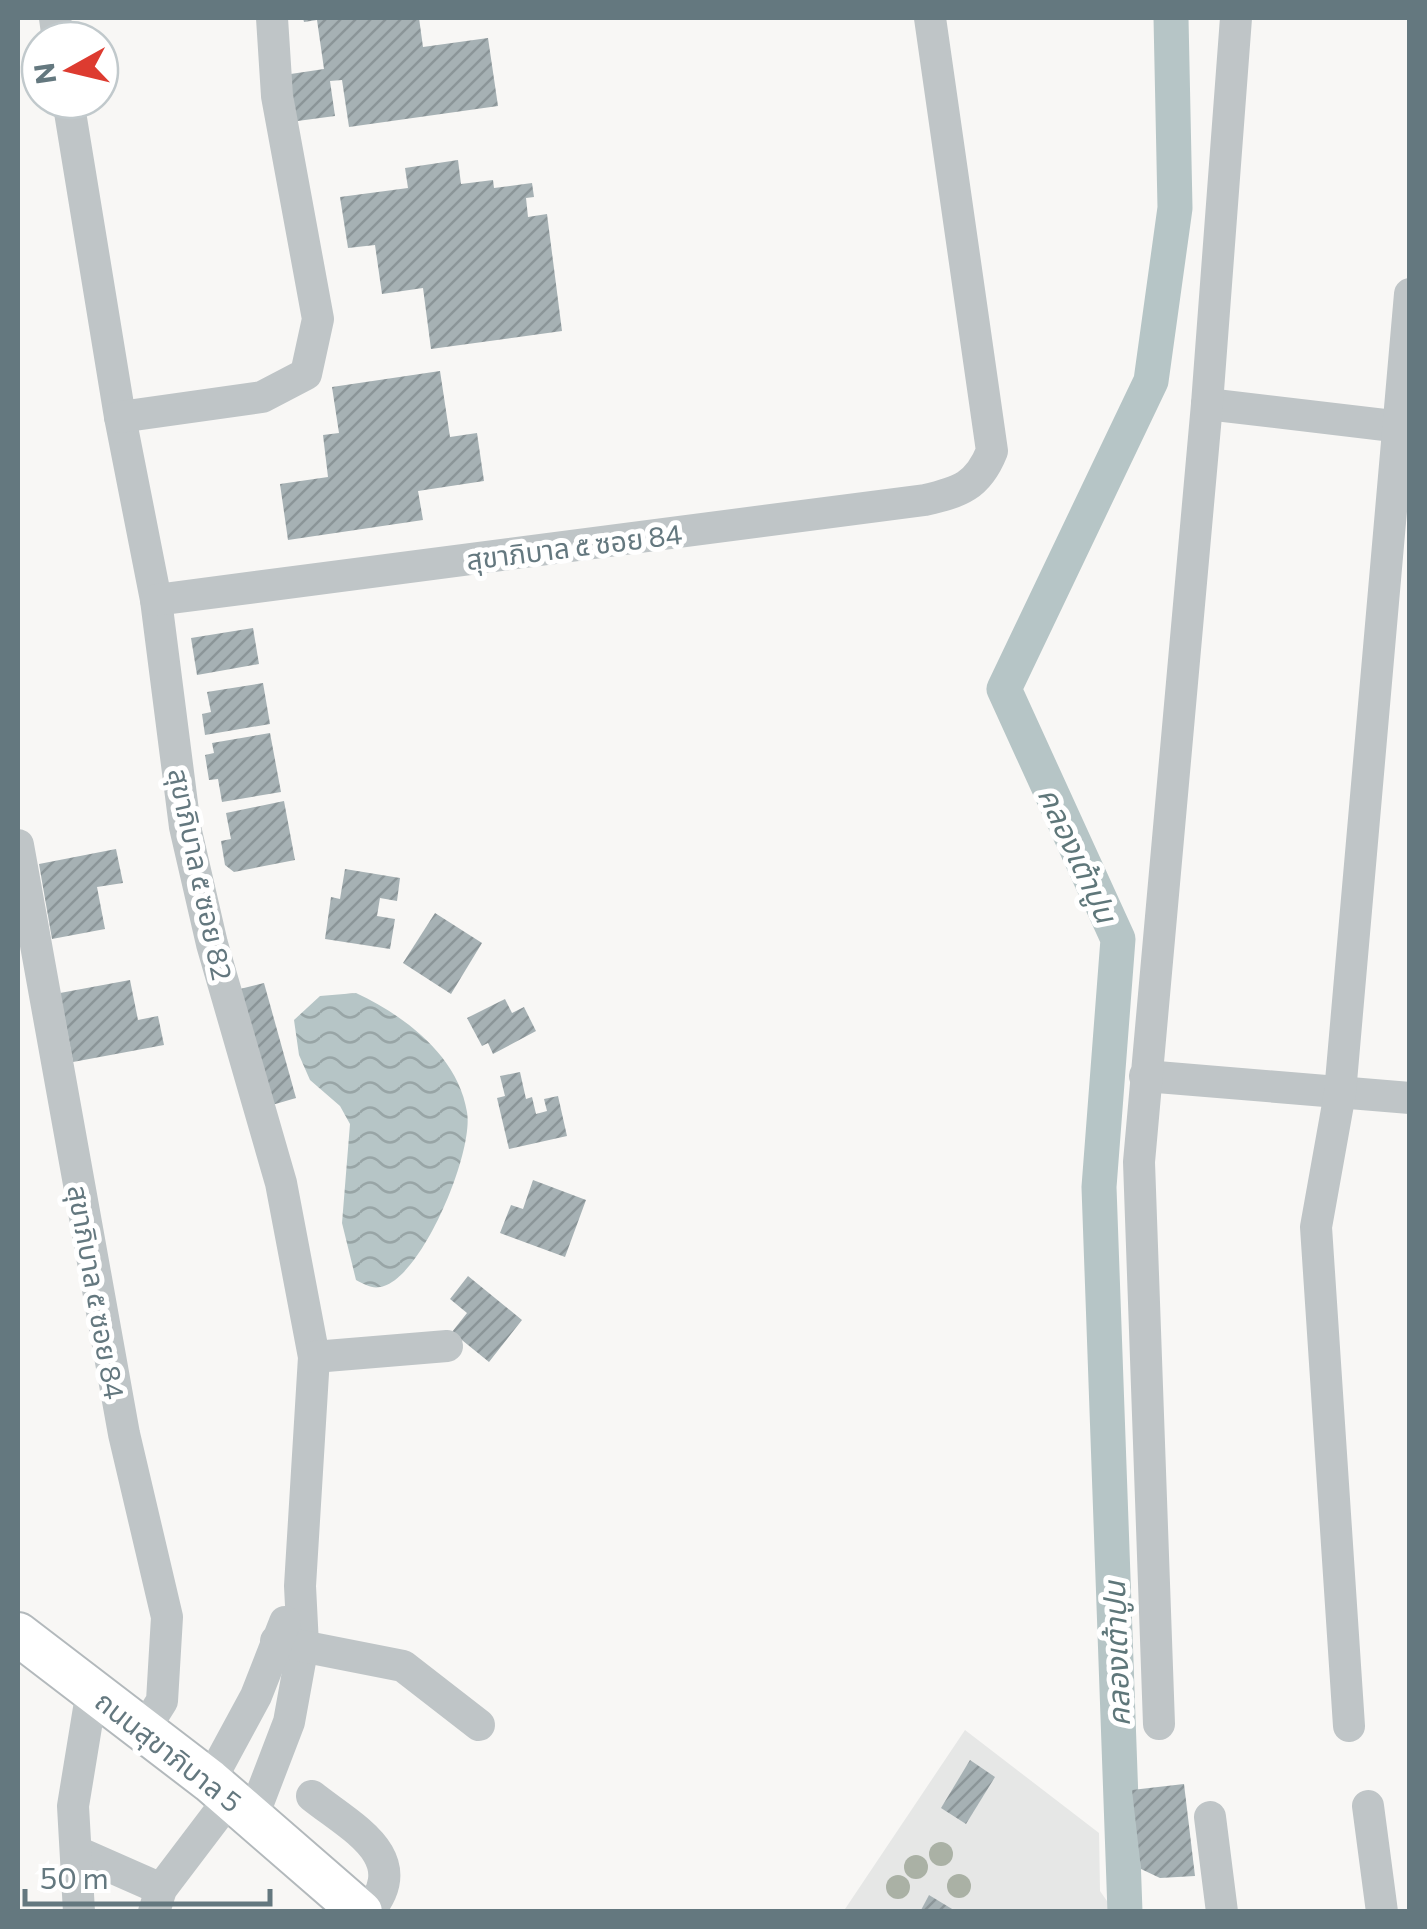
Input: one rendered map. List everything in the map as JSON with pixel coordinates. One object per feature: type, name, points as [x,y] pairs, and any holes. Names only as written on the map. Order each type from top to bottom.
[{"type":"main road","name":"ถนนสุขาภิบาล 5","points":[[18,1634],[231,1798],[365,1912]]},
{"type":"street","points":[[120,416],[262,397],[306,374],[318,319],[276,96],[272,18]]},
{"type":"street","name":"สุขาภิบาล ๕ ซอย 84","points":[[156,600],[925,500],[966,490],[983,473],[992,451],[930,18]]},
{"type":"street","points":[[1159,1724],[1139,1230],[1145,1076],[1207,404],[1236,18]]},
{"type":"street","name":"สุขาภิบาล ๕ ซอย 82","points":[[71,120],[120,416],[156,600],[185,827],[212,944],[280,1184],[314,1357],[300,1586],[290,1643],[289,1722],[231,1798]]},
{"type":"street","points":[[1349,1726],[1316,1227],[1340,1093],[1403,427],[1410,294]]},
{"type":"street","points":[[1207,404],[1403,427]]},
{"type":"street","name":"สุขาภิบาล ๕ ซอย 84","points":[[18,845],[120,1414],[167,1617],[162,1701],[142,1733]]},
{"type":"street","points":[[1145,1076],[1410,1098]]},
{"type":"street","points":[[314,1357],[447,1346]]},
{"type":"street","points":[[290,1643],[403,1666],[479,1725]]},
{"type":"street","name":"สุขาภิบาล ๕ ซอย 82","points":[[231,1798],[256,1696],[290,1643]]},
{"type":"street","points":[[80,1912],[73,1806],[92,1690]]},
{"type":"street","points":[[312,1796],[372,1844],[386,1868],[386,1885],[365,1912]]},
{"type":"street","points":[[77,1852],[157,1900],[231,1798]]},
{"type":"street","points":[[1368,1806],[1382,1912]]},
{"type":"street","points":[[1210,1817],[1222,1912]]},
{"type":"shaded area","points":[[965,1730],[1099,1833],[1100,1891],[1114,1911],[843,1912]]},
{"type":"water","points":[[356,993],[392,1013],[426,1039],[452,1072],[467,1112],[463,1154],[430,1236],[399,1276],[376,1287],[356,1280],[342,1223],[350,1124],[340,1106],[310,1080],[299,1055],[294,1020],[320,996]]},
{"type":"building","points":[[303,18],[419,18],[423,47],[488,38],[498,106],[349,127],[342,80],[330,81],[335,116],[290,122],[284,75],[324,69],[317,20],[304,22]]},
{"type":"building","points":[[458,160],[461,184],[493,180],[494,188],[532,183],[534,197],[526,198],[528,217],[547,214],[562,331],[431,349],[423,288],[382,294],[375,245],[348,248],[340,197],[408,188],[405,168]]},
{"type":"building","points":[[440,371],[450,437],[477,433],[484,481],[418,491],[423,520],[288,540],[280,484],[328,477],[323,435],[339,433],[332,387]]},
{"type":"building","points":[[253,628],[259,664],[197,675],[191,638]]},
{"type":"building","points":[[263,683],[270,724],[205,735],[202,714],[211,712],[207,692]]},
{"type":"building","points":[[270,733],[281,792],[222,802],[218,779],[209,780],[205,755],[214,753],[212,743]]},
{"type":"building","points":[[284,801],[295,860],[234,872],[225,865],[221,841],[231,839],[226,813]]},
{"type":"building","points":[[116,849],[123,883],[97,887],[105,929],[52,939],[39,864]]},
{"type":"building","points":[[345,869],[400,878],[397,901],[380,898],[377,916],[395,919],[390,949],[325,939],[331,897],[340,899]]},
{"type":"building","points":[[435,913],[482,943],[451,994],[403,963]]},
{"type":"building","points":[[130,980],[138,1020],[158,1016],[164,1045],[73,1062],[60,993]]},
{"type":"building","points":[[264,983],[296,1098],[272,1105],[240,989]]},
{"type":"building","points":[[505,999],[512,1013],[524,1007],[536,1031],[493,1054],[488,1043],[482,1046],[467,1018]]},
{"type":"building","points":[[520,1072],[526,1099],[532,1097],[536,1114],[547,1111],[544,1099],[558,1096],[567,1136],[509,1149],[497,1098],[505,1096],[500,1076]]},
{"type":"building","points":[[533,1180],[586,1200],[565,1257],[500,1233],[511,1205],[523,1209]]},
{"type":"building","points":[[468,1276],[522,1320],[489,1362],[452,1332],[467,1313],[450,1299]]},
{"type":"building","points":[[970,1760],[995,1777],[966,1824],[941,1808]]},
{"type":"building","points":[[1184,1784],[1195,1876],[1160,1878],[1141,1869],[1132,1790]]},
{"type":"building","points":[[929,1895],[957,1912],[920,1912]]},
{"type":"waterway","name":"คลองเต้าปูน","points":[[1125,1912],[1099,1187],[1118,939],[1004,689],[1151,381],[1175,208],[1171,18]]}]
